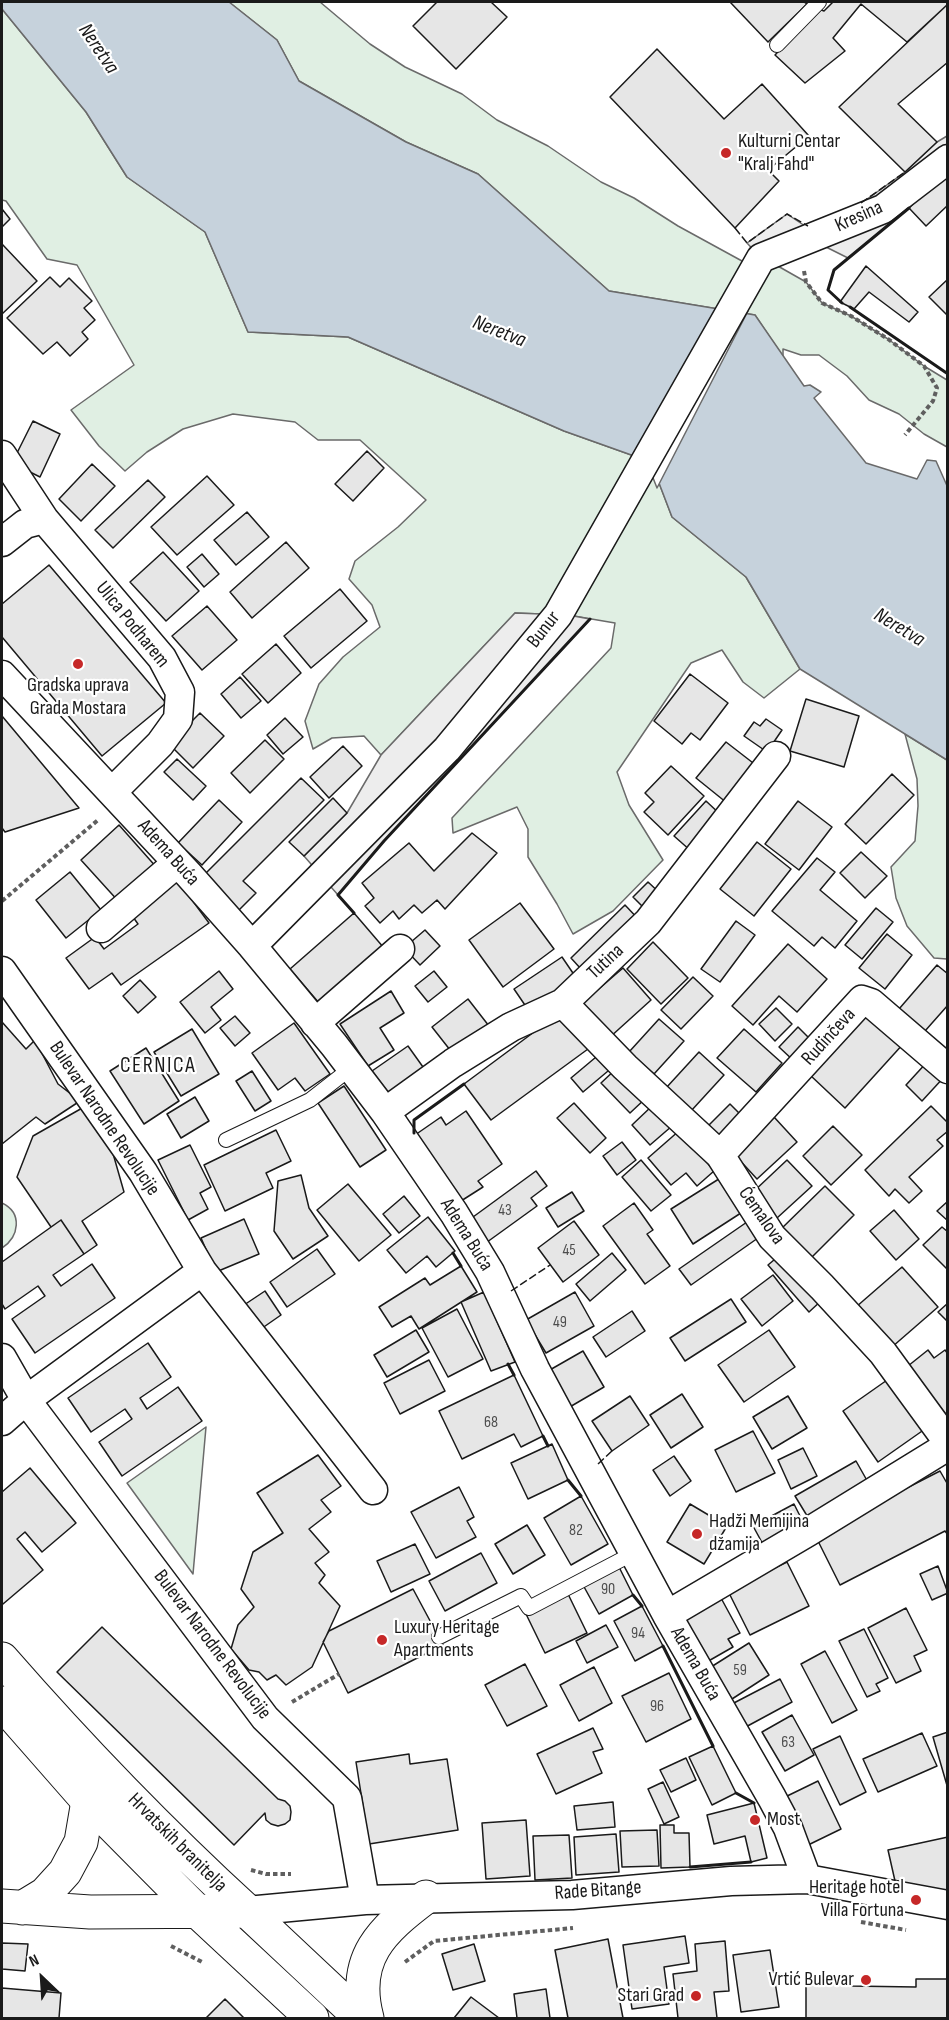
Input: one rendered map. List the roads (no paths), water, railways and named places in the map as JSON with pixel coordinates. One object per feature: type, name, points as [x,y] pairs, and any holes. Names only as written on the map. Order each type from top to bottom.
[{"type":"main road","name":"Hrvatskih branitelja","points":[[2,1659],[61,1726],[184,1851],[361,2019]]},
{"type":"main road","points":[[2,1703],[88,1800],[198,1912],[311,2018]]},
{"type":"main road","points":[[12,1907],[45,1894],[65,1872],[81,1842],[88,1800]]},
{"type":"main road","points":[[367,2019],[362,1990],[367,1964],[379,1938],[396,1920],[426,1897]]},
{"type":"main road","points":[[12,1907],[90,1912],[247,1911]]},
{"type":"street","name":"Kresina","points":[[761,258],[883,208],[948,159]]},
{"type":"street","name":"Bunur","points":[[252,946],[447,749],[558,615],[761,258]]},
{"type":"street","name":"Ulica Podharem","points":[[2,455],[44,519],[162,658],[180,692],[178,719],[160,744],[107,805]]},
{"type":"street","points":[[2,542],[25,524],[44,519]]},
{"type":"street","name":"Adema Buća","points":[[2,675],[107,805],[177,863],[252,946],[386,1112],[454,1213],[490,1272],[536,1369],[667,1615],[788,1828],[807,1879]]},
{"type":"street","name":"Tutina","points":[[386,1112],[453,1063],[511,1027],[563,1003],[648,922],[776,756]]},
{"type":"street","points":[[101,928],[177,863]]},
{"type":"street","points":[[315,1023],[400,949]]},
{"type":"street","name":"Bulevar Narodne Revolucije","points":[[2,971],[143,1172],[202,1271],[373,1490]]},
{"type":"street","name":"Rudinčeva","points":[[720,1155],[862,1000],[871,1003],[948,1069]]},
{"type":"street","name":"Ćemalova","points":[[563,1003],[625,1067],[720,1155],[772,1237],[883,1353],[948,1444]]},
{"type":"street","points":[[2,1422],[26,1400],[202,1271]]},
{"type":"street","name":"Bulevar Narodne Revolucije","points":[[2,1358],[26,1400],[265,1718],[347,1798],[365,1900]]},
{"type":"street","points":[[667,1615],[808,1532],[948,1444]]},
{"type":"street","name":"Rade Bitange","points":[[247,1911],[365,1900],[572,1895],[731,1881],[807,1879],[948,1905]]},
{"type":"lane","points":[[777,45],[819,2]]},
{"type":"lane","points":[[226,1140],[310,1100],[351,1068]]},
{"type":"lane","points":[[439,1637],[521,1596],[529,1608],[634,1553]]},
{"type":"water","name":"Neretva","points":[[2,2],[229,2],[277,40],[299,81],[406,142],[478,174],[609,291],[755,315],[804,386],[810,385],[821,392],[814,398],[866,463],[917,479],[927,460],[936,461],[948,488],[947,760],[800,669],[746,577],[672,517],[651,462],[564,431],[348,337],[248,332],[205,232],[127,177],[86,112],[2,9]]},
{"type":"place","name":"Kulturni Centar \"Kralj Fahd\"","points":[[726,153]]},
{"type":"place","name":"Gradska uprava Grada Mostara","points":[[78,664]]},
{"type":"place","name":"Hadži Memijina džamija","points":[[697,1534]]},
{"type":"place","name":"Luxury Heritage Apartments","points":[[382,1640]]},
{"type":"place","name":"Most","points":[[755,1820]]},
{"type":"place","name":"Heritage hotel Villa Fortuna","points":[[916,1900]]},
{"type":"place","name":"Vrtić Bulevar","points":[[866,1980]]},
{"type":"place","name":"Stari Grad","points":[[696,1996]]},
{"type":"district","name":"CERNICA","points":[[158,1066]]}]
